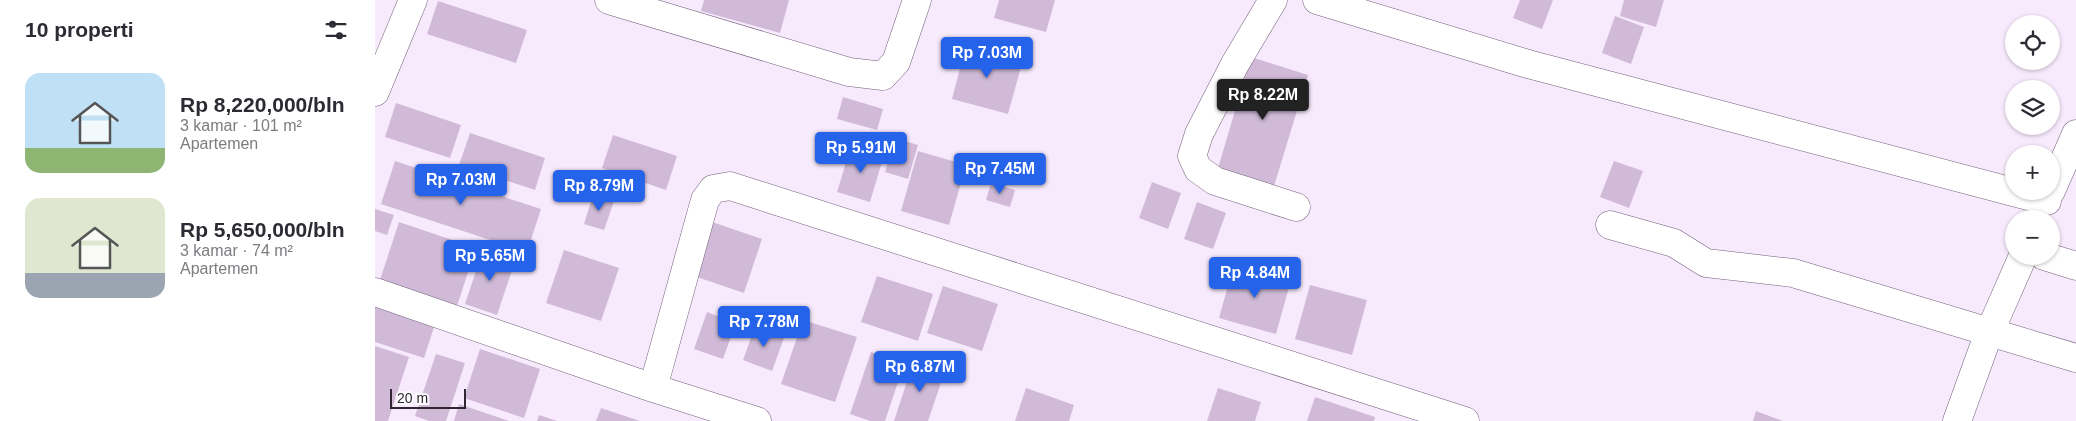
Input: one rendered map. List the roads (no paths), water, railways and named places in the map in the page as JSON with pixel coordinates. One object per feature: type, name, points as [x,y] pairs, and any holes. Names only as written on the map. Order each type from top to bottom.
[{"type":"main road","points":[[377,79],[413,0]]},
{"type":"main road","points":[[609,0],[849,72],[883,76],[896,62],[917,0]]},
{"type":"main road","points":[[1273,0],[1235,64],[1199,134],[1192,156],[1198,170],[1215,182],[1296,207]]},
{"type":"main road","points":[[1317,0],[1528,64],[2005,189]]},
{"type":"main road","points":[[2060,170],[2076,134]]},
{"type":"main road","points":[[653,388],[705,200],[713,189],[730,186],[1465,421]]},
{"type":"main road","points":[[1610,225],[1674,244],[1706,262],[1793,273],[2076,358]]},
{"type":"main road","points":[[2060,261],[2076,266]]},
{"type":"main road","points":[[1957,421],[1989,333],[2019,265]]},
{"type":"main road","points":[[375,292],[653,388],[757,421]]}]
